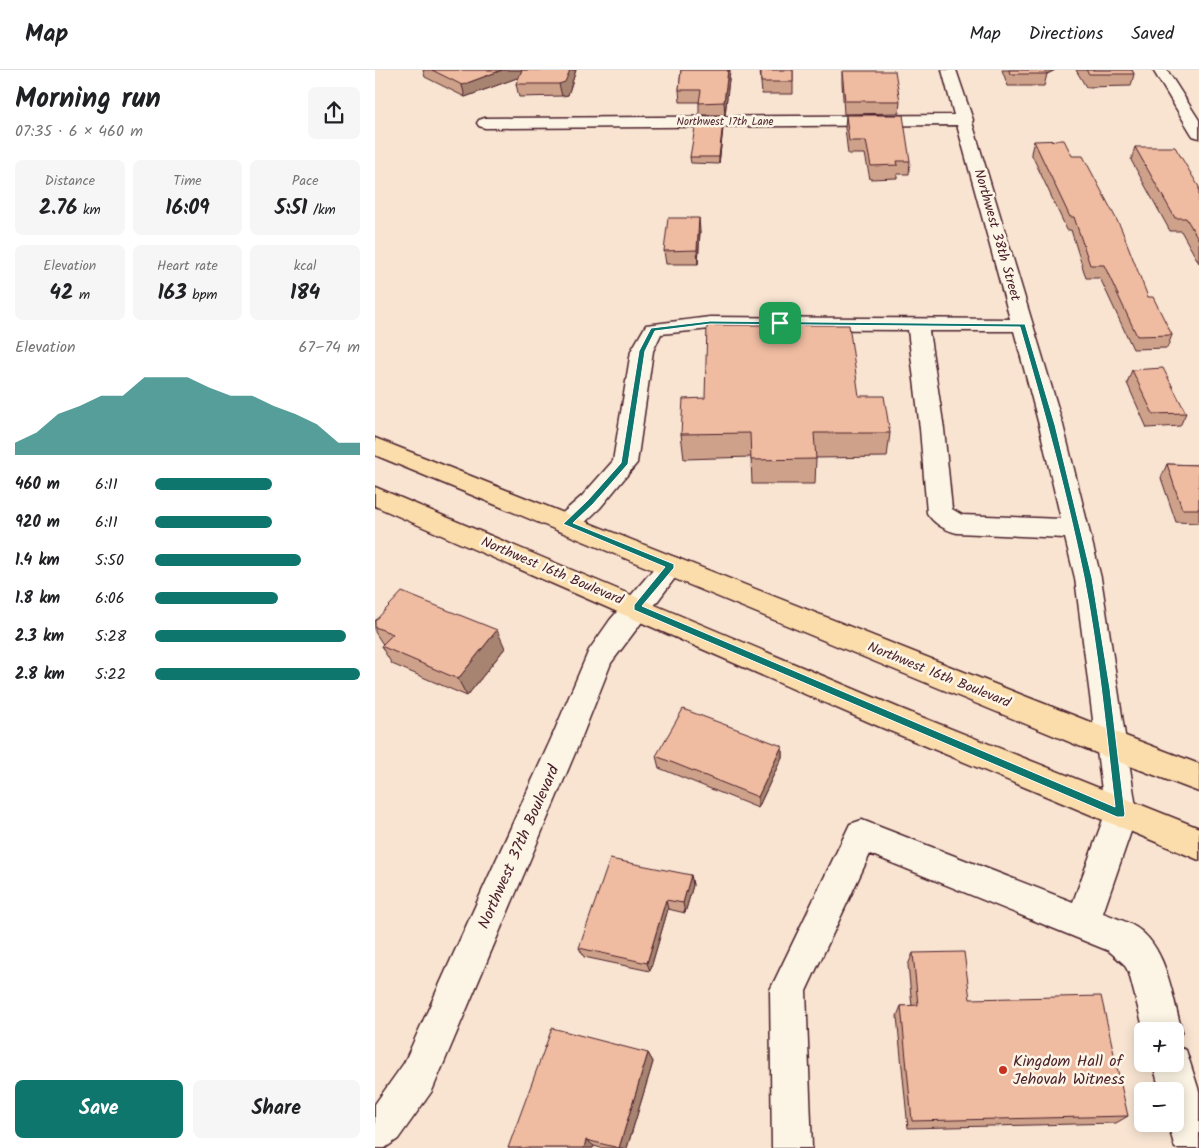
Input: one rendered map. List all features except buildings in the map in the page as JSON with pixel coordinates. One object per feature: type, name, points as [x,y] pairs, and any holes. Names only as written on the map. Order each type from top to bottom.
[{"type":"main road","name":"Northwest 16th Boulevard","points":[[375,446],[1112,745],[1199,778]]},
{"type":"main road","name":"Northwest 16th Boulevard","points":[[375,496],[1121,814],[1199,844]]},
{"type":"street","name":"Northwest 38th Street","points":[[949,70],[965,120],[1051,425],[1077,529],[1088,578],[1121,814]]},
{"type":"street","points":[[1160,70],[1199,133]]},
{"type":"street","name":"Northwest 17th Lane","points":[[485,123],[965,120]]},
{"type":"street","points":[[567,524],[591,502],[625,464],[642,351],[653,330],[710,323],[1023,325]]},
{"type":"street","points":[[918,324],[932,429],[940,514],[957,524],[1077,529]]},
{"type":"street","name":"Northwest 37th Boulevard","points":[[375,1132],[384,1125],[418,1077],[566,739],[599,658],[671,566]]},
{"type":"street","points":[[1083,922],[1121,814]]},
{"type":"street","points":[[792,1148],[788,990],[862,835],[1121,938],[1137,952],[1146,966],[1161,1022]]},
{"type":"street","points":[[1174,1072],[1195,1148]]},
{"type":"place","name":"Kingdom Hall of Jehovah Witness","points":[[1003,1070]]},
{"type":"route","points":[[710,323],[780,323],[1023,325],[1051,425],[1088,578],[1121,814],[637,608],[671,566],[567,524],[591,502],[625,464],[642,351],[653,330],[710,323]]}]
